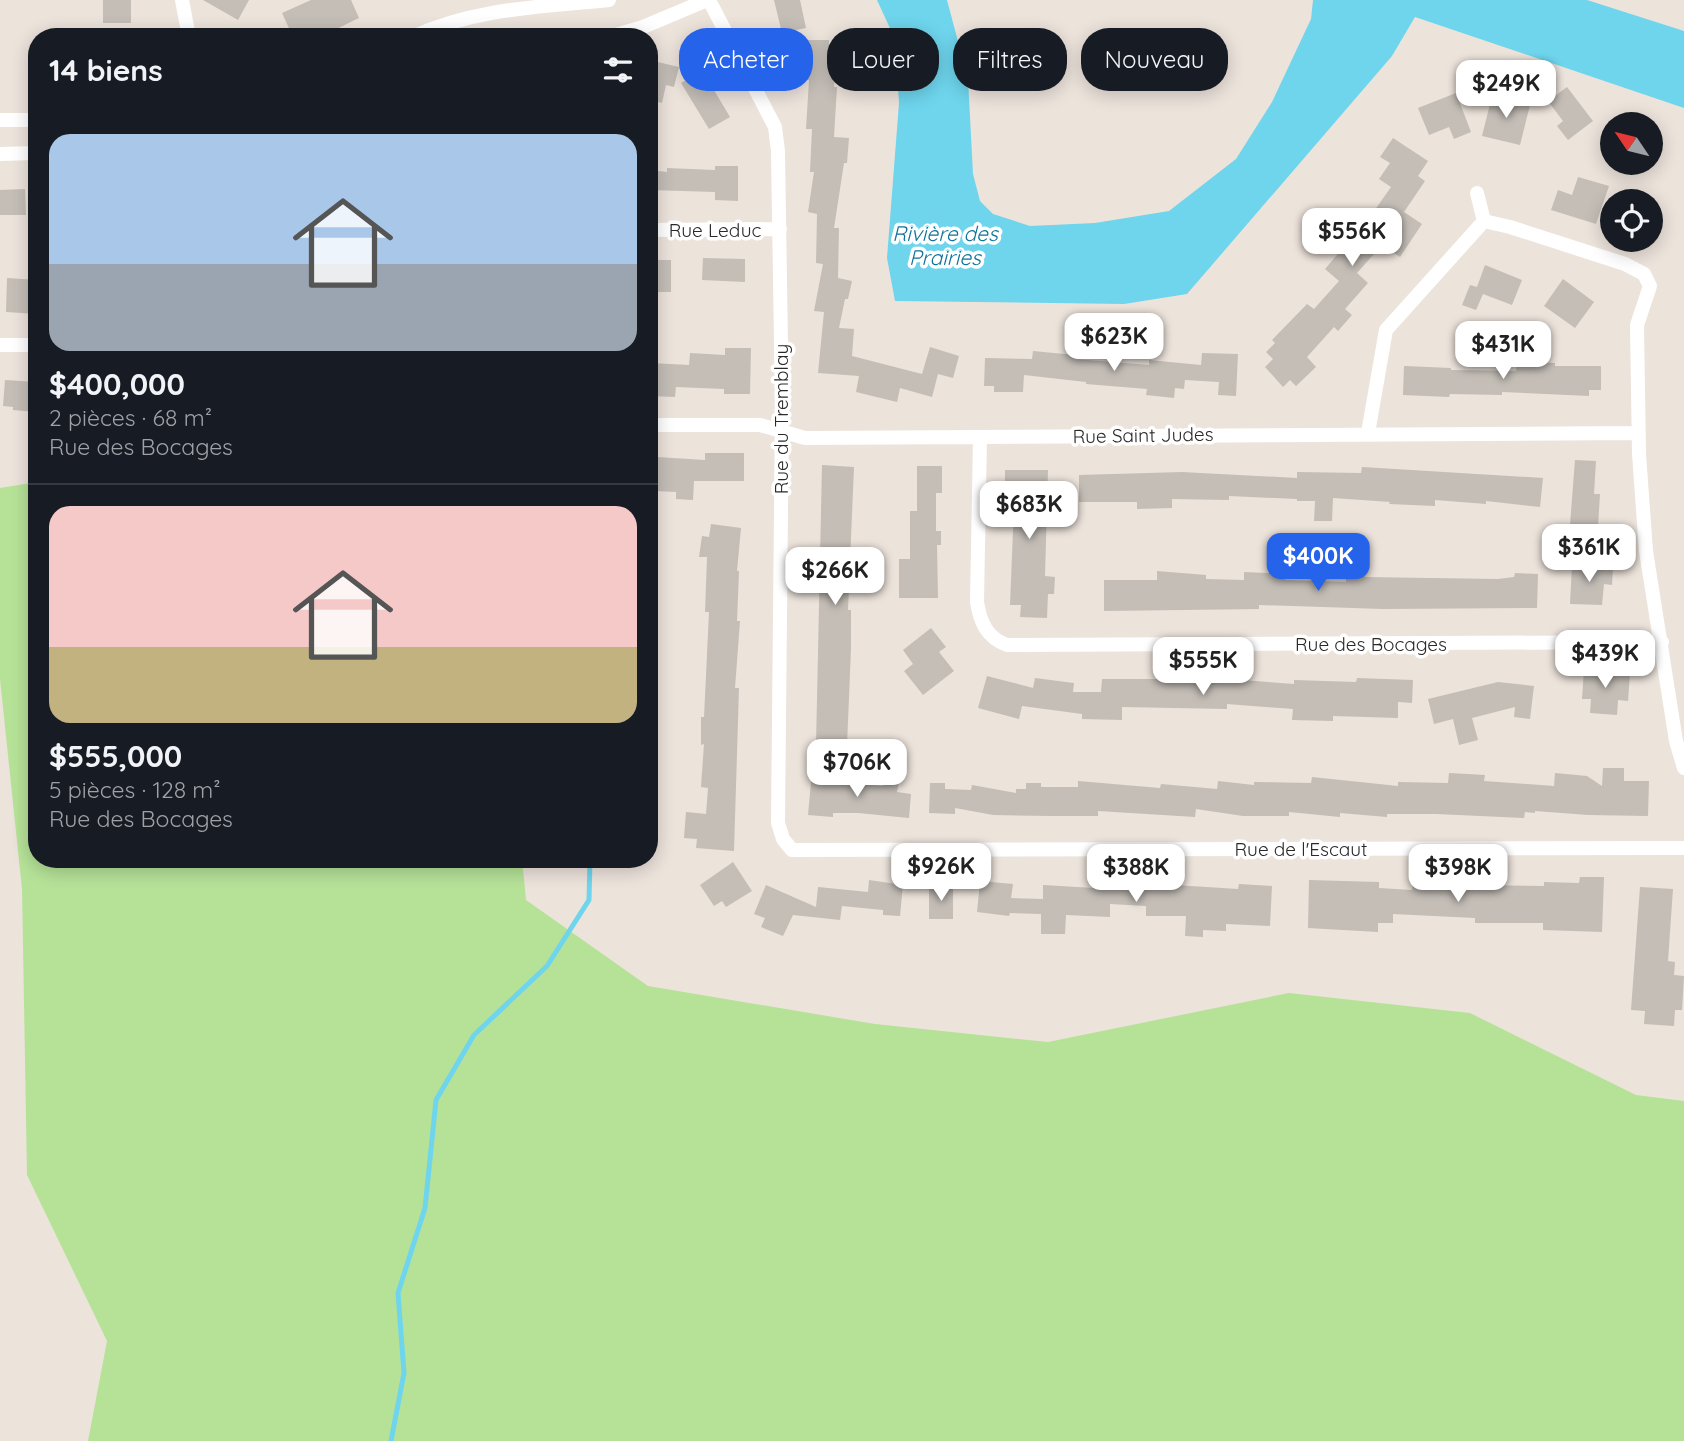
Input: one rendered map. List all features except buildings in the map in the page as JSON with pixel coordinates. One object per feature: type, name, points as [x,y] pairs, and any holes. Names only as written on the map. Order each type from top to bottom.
[{"type":"street","points":[[182,0],[187,28]]},
{"type":"street","points":[[432,28],[496,11],[609,0]]},
{"type":"street","points":[[640,28],[708,0]]},
{"type":"street","name":"Rue du Tremblay","points":[[708,0],[775,127],[778,151],[781,431],[778,823],[783,839],[792,850]]},
{"type":"street","points":[[0,120],[28,120]]},
{"type":"street","points":[[0,154],[28,153]]},
{"type":"street","points":[[1477,193],[1483,221]]},
{"type":"street","points":[[1483,221],[1612,260],[1644,274],[1650,286],[1637,326],[1639,433],[1646,551],[1676,741],[1684,768]]},
{"type":"street","points":[[1368,433],[1386,330],[1483,221]]},
{"type":"street","name":"Rue Leduc","points":[[658,230],[780,229]]},
{"type":"street","points":[[0,345],[28,345]]},
{"type":"street","name":"Rue Saint Judes","points":[[658,425],[760,425],[805,438],[1639,433]]},
{"type":"street","name":"Rue des Bocages","points":[[980,437],[977,602],[984,627],[998,642],[1007,645],[1661,642]]},
{"type":"street","name":"Rue de l'Escaut","points":[[792,850],[1684,848]]},
{"type":"green space","points":[[28,483],[28,868],[523,868],[526,900],[648,986],[875,1024],[1048,1042],[1289,993],[1470,1013],[1636,1095],[1684,1101],[1684,1441],[88,1441],[107,1341],[27,1175],[22,889],[0,679],[0,488]]},
{"type":"water","name":"Rivière des Prairies","points":[[877,0],[947,0],[954,28],[953,91],[969,91],[973,174],[980,201],[993,214],[1030,226],[1095,223],[1169,211],[1236,159],[1272,102],[1311,19],[1313,0],[1587,0],[1684,31],[1684,108],[1415,17],[1392,56],[1187,294],[1124,304],[895,301],[887,258],[898,91],[939,91],[939,28],[890,28]]},
{"type":"waterway","points":[[391,1441],[404,1373],[398,1293],[425,1208],[436,1100],[474,1035],[547,966],[589,900],[590,868]]}]
